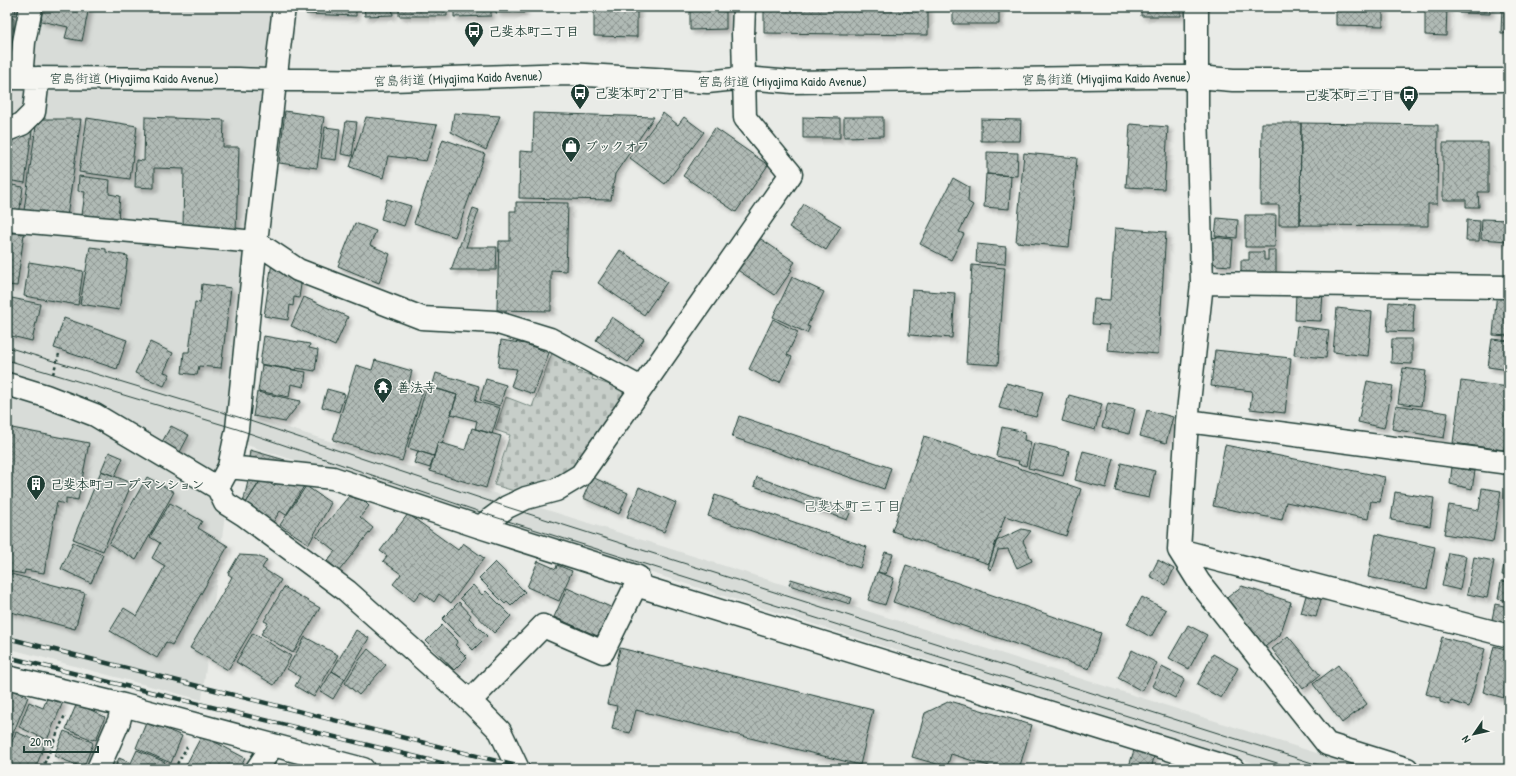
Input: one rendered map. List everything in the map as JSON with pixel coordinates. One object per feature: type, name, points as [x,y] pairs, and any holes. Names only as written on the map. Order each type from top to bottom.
[{"type":"street","points":[[7,130],[22,124],[34,112],[22,78],[24,42],[31,7]]},
{"type":"street","points":[[218,488],[229,467],[237,429],[256,242],[284,7]]},
{"type":"street","points":[[480,527],[507,507],[526,498],[556,490],[581,475],[791,174],[745,118],[743,34],[744,7]]},
{"type":"street","points":[[1197,7],[1197,78],[1202,284],[1187,421],[1179,550],[1199,582],[1327,744],[1407,769]]},
{"type":"street","name":"宮島街道 (Miyajima Kaido Avenue)","points":[[22,78],[334,80],[363,82],[568,74],[707,82],[745,78],[792,82],[1197,78],[1233,80],[1509,80]]},
{"type":"street","points":[[7,220],[256,242],[298,270],[422,318],[495,322],[550,338],[641,388]]},
{"type":"street","points":[[1202,284],[1509,287]]},
{"type":"street","points":[[7,384],[46,396],[95,415],[218,488],[225,503],[347,591],[470,701],[500,731],[518,769]]},
{"type":"street","points":[[1187,421],[1509,463]]},
{"type":"street","points":[[229,467],[333,478],[480,527],[638,577],[636,585],[603,652],[543,626],[470,701]]},
{"type":"street","points":[[1179,550],[1509,636]]},
{"type":"street","points":[[636,585],[1233,769]]},
{"type":"street","points":[[7,677],[123,705],[363,769]]},
{"type":"street","points":[[98,769],[119,721],[123,705]]},
{"type":"street","points":[[257,769],[269,751],[271,745]]},
{"type":"path","points":[[42,769],[75,693]]},
{"type":"shaded area","points":[[7,7],[286,7],[237,412],[1367,769],[1272,769],[234,441],[202,700],[7,648]]},
{"type":"green space","points":[[552,353],[564,358],[563,363],[578,367],[577,371],[593,376],[592,379],[622,389],[625,400],[582,461],[564,477],[521,493],[494,485],[510,435],[495,430],[506,397],[532,407]]},
{"type":"building","points":[[7,7],[16,7],[15,15],[7,14]]},
{"type":"building","points":[[43,7],[89,7],[82,41],[65,38],[68,27],[41,21]]},
{"type":"building","points":[[306,7],[356,7],[356,16],[306,14]]},
{"type":"building","points":[[364,7],[392,7],[393,15],[365,16]]},
{"type":"building","points":[[399,7],[447,7],[447,16],[399,16]]},
{"type":"building","points":[[454,7],[491,7],[491,16],[454,17]]},
{"type":"building","points":[[496,7],[523,7],[524,13],[496,13]]},
{"type":"building","points":[[613,7],[637,7],[637,37],[594,36],[594,8],[613,9]]},
{"type":"building","points":[[690,7],[726,7],[726,29],[690,30]]},
{"type":"building","points":[[764,7],[928,7],[928,35],[764,33]]},
{"type":"building","points":[[953,7],[999,7],[999,24],[953,24]]},
{"type":"building","points":[[1141,7],[1181,7],[1181,16],[1141,16]]},
{"type":"building","points":[[1336,7],[1383,7],[1383,26],[1336,25]]},
{"type":"building","points":[[1425,7],[1447,7],[1446,36],[1425,35]]},
{"type":"building","points":[[1459,7],[1490,7],[1490,14],[1459,13]]},
{"type":"building","points":[[1502,7],[1509,7],[1509,33],[1501,33]]},
{"type":"building","points":[[7,18],[14,18],[13,41],[7,41]]},
{"type":"building","points":[[285,111],[324,117],[317,168],[279,163]]},
{"type":"building","points":[[454,113],[500,116],[486,150],[451,132]]},
{"type":"building","name":"ブックオフ","points":[[534,113],[654,117],[615,174],[611,200],[519,198],[520,151],[533,152]]},
{"type":"building","points":[[663,113],[678,125],[684,117],[704,132],[665,184],[630,158]]},
{"type":"building","points":[[145,117],[224,120],[223,147],[239,147],[236,231],[183,229],[184,169],[154,168],[154,188],[135,187],[136,160],[144,161]]},
{"type":"building","points":[[366,117],[437,125],[426,161],[388,156],[383,178],[350,167]]},
{"type":"building","points":[[803,117],[840,118],[840,138],[803,138]]},
{"type":"building","points":[[844,117],[883,117],[883,136],[844,137]]},
{"type":"building","points":[[87,118],[137,126],[130,179],[79,172]]},
{"type":"building","points":[[37,119],[81,119],[67,217],[24,210]]},
{"type":"building","points":[[981,119],[1021,120],[1020,141],[981,141]]},
{"type":"building","points":[[346,121],[357,122],[352,156],[341,154]]},
{"type":"building","points":[[1262,123],[1301,123],[1300,225],[1279,225],[1279,205],[1261,205]]},
{"type":"building","points":[[1301,123],[1438,125],[1437,204],[1428,204],[1428,226],[1300,225]]},
{"type":"building","points":[[1130,124],[1168,127],[1164,189],[1126,187]]},
{"type":"building","points":[[325,127],[340,129],[336,160],[321,158]]},
{"type":"building","points":[[715,128],[768,165],[736,212],[683,176]]},
{"type":"building","points":[[20,129],[32,131],[25,183],[7,180],[8,137]]},
{"type":"building","points":[[443,139],[485,154],[455,237],[414,223]]},
{"type":"building","points":[[1443,143],[1488,143],[1488,192],[1478,192],[1479,207],[1466,207],[1466,200],[1443,200]]},
{"type":"building","points":[[987,152],[1018,153],[1017,176],[987,174]]},
{"type":"building","points":[[1024,153],[1077,158],[1069,247],[1016,242]]},
{"type":"building","points":[[986,174],[1011,176],[1009,209],[984,207]]},
{"type":"building","points":[[79,176],[110,180],[109,194],[120,196],[118,220],[82,215],[85,192],[78,191]]},
{"type":"building","points":[[953,178],[969,187],[968,202],[973,205],[959,232],[964,234],[951,260],[920,244]]},
{"type":"building","points":[[7,184],[23,187],[19,216],[7,215]]},
{"type":"building","points":[[387,199],[411,206],[404,226],[381,219]]},
{"type":"building","points":[[516,202],[568,203],[566,271],[551,270],[551,311],[497,310],[499,241],[510,241],[510,211],[516,211]]},
{"type":"building","points":[[804,204],[841,226],[826,250],[789,227]]},
{"type":"building","points":[[473,208],[479,210],[466,247],[497,247],[496,270],[451,270]]},
{"type":"building","points":[[1245,215],[1276,215],[1275,247],[1245,247]]},
{"type":"building","points":[[1217,218],[1238,220],[1237,238],[1215,236]]},
{"type":"building","points":[[1482,219],[1509,220],[1507,241],[1481,239]]},
{"type":"building","points":[[1467,220],[1480,221],[1479,241],[1466,241]]},
{"type":"building","points":[[355,223],[376,231],[370,245],[390,254],[379,283],[338,266]]},
{"type":"building","points":[[1115,228],[1166,232],[1158,354],[1107,350],[1109,325],[1092,324],[1094,299],[1110,300]]},
{"type":"building","points":[[7,232],[24,234],[17,286],[7,285]]},
{"type":"building","points":[[758,237],[795,262],[790,269],[792,270],[775,295],[736,269]]},
{"type":"building","points":[[1210,237],[1233,239],[1231,266],[1216,265],[1208,258]]},
{"type":"building","points":[[977,244],[1006,247],[1005,264],[976,262]]},
{"type":"building","points":[[90,247],[106,249],[106,252],[128,256],[119,310],[80,304]]},
{"type":"building","points":[[620,250],[667,282],[644,315],[598,283]]},
{"type":"building","points":[[1268,250],[1276,250],[1276,277],[1241,277],[1241,260],[1249,260],[1249,252],[1264,252],[1264,260],[1268,260]]},
{"type":"building","points":[[29,262],[83,271],[78,305],[24,296]]},
{"type":"building","points":[[272,262],[302,278],[299,298],[294,297],[293,306],[290,305],[288,320],[264,316]]},
{"type":"building","points":[[972,265],[1005,268],[998,365],[966,363]]},
{"type":"building","points":[[792,277],[824,292],[807,326],[810,327],[807,333],[773,317]]},
{"type":"building","points":[[202,284],[231,288],[221,368],[199,366],[197,375],[182,373],[184,352],[189,352],[195,302],[200,303]]},
{"type":"building","points":[[912,290],[955,293],[952,338],[909,335]]},
{"type":"building","points":[[1497,291],[1509,292],[1509,336],[1493,335]]},
{"type":"building","points":[[1296,292],[1323,293],[1321,321],[1295,320]]},
{"type":"building","points":[[7,297],[40,304],[32,341],[7,335]]},
{"type":"building","points":[[304,297],[348,317],[335,346],[291,326]]},
{"type":"building","points":[[1389,302],[1414,304],[1413,332],[1387,331]]},
{"type":"building","points":[[1337,308],[1372,312],[1368,356],[1333,352]]},
{"type":"building","points":[[612,317],[644,339],[628,362],[596,340]]},
{"type":"building","points":[[64,318],[127,340],[117,369],[54,348]]},
{"type":"building","points":[[773,319],[798,332],[787,355],[792,357],[780,382],[775,380],[774,382],[749,369]]},
{"type":"building","points":[[1297,326],[1329,330],[1326,358],[1294,355]]},
{"type":"building","points":[[264,336],[310,344],[309,348],[318,350],[315,371],[296,368],[296,370],[260,364]]},
{"type":"building","points":[[1392,339],[1412,339],[1412,364],[1391,363]]},
{"type":"building","points":[[1492,339],[1509,341],[1509,370],[1488,367]]},
{"type":"building","points":[[501,340],[526,344],[549,353],[533,394],[511,386],[517,369],[498,367]]},
{"type":"building","points":[[150,342],[173,353],[164,372],[170,374],[164,386],[135,373]]},
{"type":"building","points":[[1215,350],[1291,358],[1285,413],[1250,409],[1252,391],[1211,386]]},
{"type":"building","points":[[375,360],[412,371],[409,382],[424,387],[402,461],[333,440],[356,365],[372,370]]},
{"type":"building","points":[[262,365],[306,372],[304,387],[291,384],[289,397],[258,391]]},
{"type":"building","points":[[1403,368],[1426,371],[1421,406],[1398,403]]},
{"type":"building","points":[[436,373],[479,386],[475,401],[500,408],[492,434],[475,429],[477,421],[451,414],[457,395],[432,387]]},
{"type":"building","points":[[486,379],[506,385],[500,406],[480,400]]},
{"type":"building","points":[[1367,381],[1393,386],[1384,428],[1358,422]]},
{"type":"building","points":[[1461,381],[1509,387],[1509,412],[1504,450],[1453,443]]},
{"type":"building","points":[[1006,383],[1043,392],[1036,417],[999,408]]},
{"type":"building","points":[[427,386],[457,395],[442,444],[438,442],[434,456],[408,448]]},
{"type":"building","points":[[327,389],[345,394],[339,412],[322,407]]},
{"type":"building","points":[[257,392],[301,401],[285,422],[253,416]]},
{"type":"building","points":[[1069,395],[1102,404],[1095,430],[1062,421]]},
{"type":"building","points":[[1108,403],[1135,409],[1129,434],[1102,427]]},
{"type":"building","points":[[1396,405],[1448,413],[1444,438],[1392,429]]},
{"type":"building","points":[[1147,410],[1173,417],[1166,443],[1140,436]]},
{"type":"building","points":[[739,416],[891,468],[884,489],[732,437]]},
{"type":"building","points":[[171,426],[189,435],[180,452],[162,442]]},
{"type":"building","name":"己斐本町コープマンション","points":[[7,427],[89,443],[78,500],[66,498],[66,504],[57,502],[44,573],[25,570],[24,574],[7,571]]},
{"type":"building","points":[[1002,427],[1025,432],[1024,440],[1031,442],[1026,466],[1018,464],[1019,461],[996,456]]},
{"type":"building","points":[[472,428],[501,436],[486,488],[430,471],[438,442],[465,450]]},
{"type":"building","points":[[924,436],[1081,489],[1066,536],[1005,516],[989,564],[892,531]]},
{"type":"building","points":[[1034,443],[1069,451],[1063,476],[1028,468]]},
{"type":"building","points":[[1225,445],[1385,477],[1380,502],[1371,501],[1368,519],[1286,502],[1282,520],[1213,506]]},
{"type":"building","points":[[250,450],[285,460],[283,469],[248,466]]},
{"type":"building","points":[[418,451],[434,456],[430,468],[414,463]]},
{"type":"building","points":[[1083,451],[1114,459],[1106,488],[1075,480]]},
{"type":"building","points":[[109,452],[123,458],[115,476],[101,471]]},
{"type":"building","points":[[1121,463],[1155,471],[1149,498],[1115,491]]},
{"type":"building","points":[[1452,467],[1475,471],[1472,489],[1450,484]]},
{"type":"building","points":[[101,471],[132,483],[103,551],[73,539]]},
{"type":"building","points":[[147,477],[174,492],[136,560],[109,544]]},
{"type":"building","points":[[249,477],[262,478],[244,506],[243,503]]},
{"type":"building","points":[[592,477],[628,493],[619,514],[583,498]]},
{"type":"building","points":[[757,477],[851,511],[847,520],[754,486]]},
{"type":"building","points":[[262,478],[274,486],[277,481],[306,483],[286,515],[280,511],[272,524],[244,506]]},
{"type":"building","points":[[306,486],[331,503],[309,544],[280,525]]},
{"type":"building","points":[[639,487],[676,503],[664,532],[627,517]]},
{"type":"building","points":[[1482,488],[1501,491],[1493,542],[1444,534],[1449,505],[1479,510]]},
{"type":"building","points":[[1395,492],[1434,498],[1430,526],[1391,520]]},
{"type":"building","points":[[715,495],[867,547],[860,568],[708,516]]},
{"type":"building","points":[[349,496],[364,501],[369,506],[360,517],[373,528],[339,571],[327,561],[335,551],[316,536]]},
{"type":"building","points":[[170,503],[202,521],[198,528],[228,546],[172,645],[166,642],[157,658],[110,631],[124,608],[137,616],[165,566],[152,558],[160,543],[150,537]]},
{"type":"building","points":[[408,514],[458,550],[463,543],[484,558],[451,603],[439,594],[434,602],[421,592],[414,601],[393,584],[401,574],[383,561],[387,556],[380,551]]},
{"type":"building","points":[[1022,529],[1031,531],[1023,541],[1032,561],[1017,568],[1008,549],[998,550],[991,570],[988,568],[996,541]]},
{"type":"building","points":[[1509,531],[1509,554],[1505,553]]},
{"type":"building","points":[[1376,534],[1435,547],[1427,589],[1368,577]]},
{"type":"building","points":[[73,542],[103,555],[91,583],[61,569]]},
{"type":"building","points":[[885,552],[893,554],[886,574],[878,572]]},
{"type":"building","points":[[1449,553],[1466,556],[1460,590],[1442,586]]},
{"type":"building","points":[[239,555],[257,556],[267,560],[262,568],[281,580],[228,670],[190,648],[232,577],[228,574]]},
{"type":"building","points":[[1474,557],[1494,561],[1487,598],[1467,594]]},
{"type":"building","points":[[1505,558],[1509,558],[1509,576],[1502,575]]},
{"type":"building","points":[[1158,560],[1174,569],[1166,585],[1150,576]]},
{"type":"building","points":[[538,561],[556,569],[557,565],[572,571],[559,601],[527,587]]},
{"type":"building","points":[[495,562],[525,592],[511,606],[507,602],[505,604],[479,578]]},
{"type":"building","points":[[906,565],[1101,633],[1089,669],[893,602]]},
{"type":"building","points":[[877,572],[894,578],[885,605],[868,600]]},
{"type":"building","points":[[7,573],[85,593],[75,629],[7,611]]},
{"type":"building","points":[[791,579],[852,598],[850,604],[789,585]]},
{"type":"building","points":[[1501,581],[1509,582],[1509,601],[1498,599]]},
{"type":"building","points":[[473,585],[482,595],[486,591],[511,616],[494,633],[460,598]]},
{"type":"building","points":[[1242,586],[1291,602],[1280,635],[1261,650],[1223,601]]},
{"type":"building","points":[[284,587],[320,608],[293,653],[261,634],[268,623],[264,621]]},
{"type":"building","points":[[567,588],[615,609],[602,638],[554,617]]},
{"type":"building","points":[[1307,592],[1322,596],[1316,617],[1301,613]]},
{"type":"building","points":[[1142,597],[1166,610],[1151,637],[1127,624]]},
{"type":"building","points":[[459,602],[471,615],[469,618],[487,636],[473,650],[442,619]]},
{"type":"building","points":[[1495,604],[1509,607],[1509,629],[1491,625]]},
{"type":"building","points":[[442,625],[458,641],[455,645],[467,657],[454,670],[426,641]]},
{"type":"building","points":[[1188,625],[1207,635],[1189,669],[1169,658]]},
{"type":"building","points":[[356,630],[369,638],[345,679],[332,671]]},
{"type":"building","points":[[253,633],[291,656],[274,685],[236,662]]},
{"type":"building","points":[[1288,636],[1320,675],[1303,689],[1272,649]]},
{"type":"building","points":[[305,637],[338,655],[314,697],[295,686],[300,677],[287,669]]},
{"type":"building","points":[[1442,637],[1485,649],[1469,707],[1451,701],[1450,705],[1440,702],[1440,698],[1426,694]]},
{"type":"building","points":[[1494,646],[1509,650],[1509,676],[1504,698],[1483,692]]},
{"type":"building","points":[[620,648],[873,710],[860,765],[636,710],[630,733],[612,729],[617,706],[607,704]]},
{"type":"building","points":[[368,649],[386,665],[359,695],[345,683]]},
{"type":"building","points":[[1132,650],[1157,663],[1142,691],[1118,678]]},
{"type":"building","points":[[1213,654],[1238,668],[1221,698],[1197,685]]},
{"type":"building","points":[[1338,665],[1367,704],[1342,723],[1313,684]]},
{"type":"building","points":[[1162,667],[1185,679],[1175,698],[1152,686]]},
{"type":"building","points":[[332,671],[345,679],[333,699],[320,691]]},
{"type":"building","points":[[11,690],[28,697],[12,736],[7,734],[7,691],[10,693]]},
{"type":"building","points":[[48,696],[63,702],[47,740],[19,727],[29,702],[43,708]]},
{"type":"building","points":[[950,701],[1032,725],[1019,769],[988,769],[989,766],[951,754],[947,767],[912,757],[925,713]]},
{"type":"building","points":[[77,703],[105,717],[96,740],[66,729]]},
{"type":"building","points":[[146,723],[158,728],[159,726],[182,736],[171,763],[136,748]]},
{"type":"building","points":[[64,731],[92,742],[93,744],[84,766],[82,767],[54,756]]},
{"type":"building","points":[[16,732],[45,744],[35,769],[7,769],[7,753]]},
{"type":"building","points":[[202,735],[245,758],[240,769],[194,769],[186,765]]},
{"type":"building","points":[[1135,747],[1155,753],[1151,769],[1141,769],[1129,766]]},
{"type":"building","points":[[137,750],[165,762],[161,769],[114,769],[119,758],[131,763]]},
{"type":"tram line","points":[[7,347],[238,417],[507,507],[1331,769]]},
{"type":"tram line","points":[[7,360],[237,429],[495,517],[1296,769]]},
{"type":"railway","points":[[7,638],[529,769]]},
{"type":"railway","points":[[7,657],[466,769]]},
{"type":"place","name":"己斐本町二丁目","points":[[474,48]]},
{"type":"place","name":"己斐本町２丁目","points":[[580,110]]},
{"type":"place","name":"己斐本町三丁目","points":[[1409,112]]},
{"type":"place","name":"ブックオフ","points":[[571,163]]},
{"type":"place","name":"善法寺","points":[[383,404]]},
{"type":"place","name":"己斐本町コープマンション","points":[[36,501]]},
{"type":"district","name":"己斐本町三丁目","points":[[852,506]]}]
